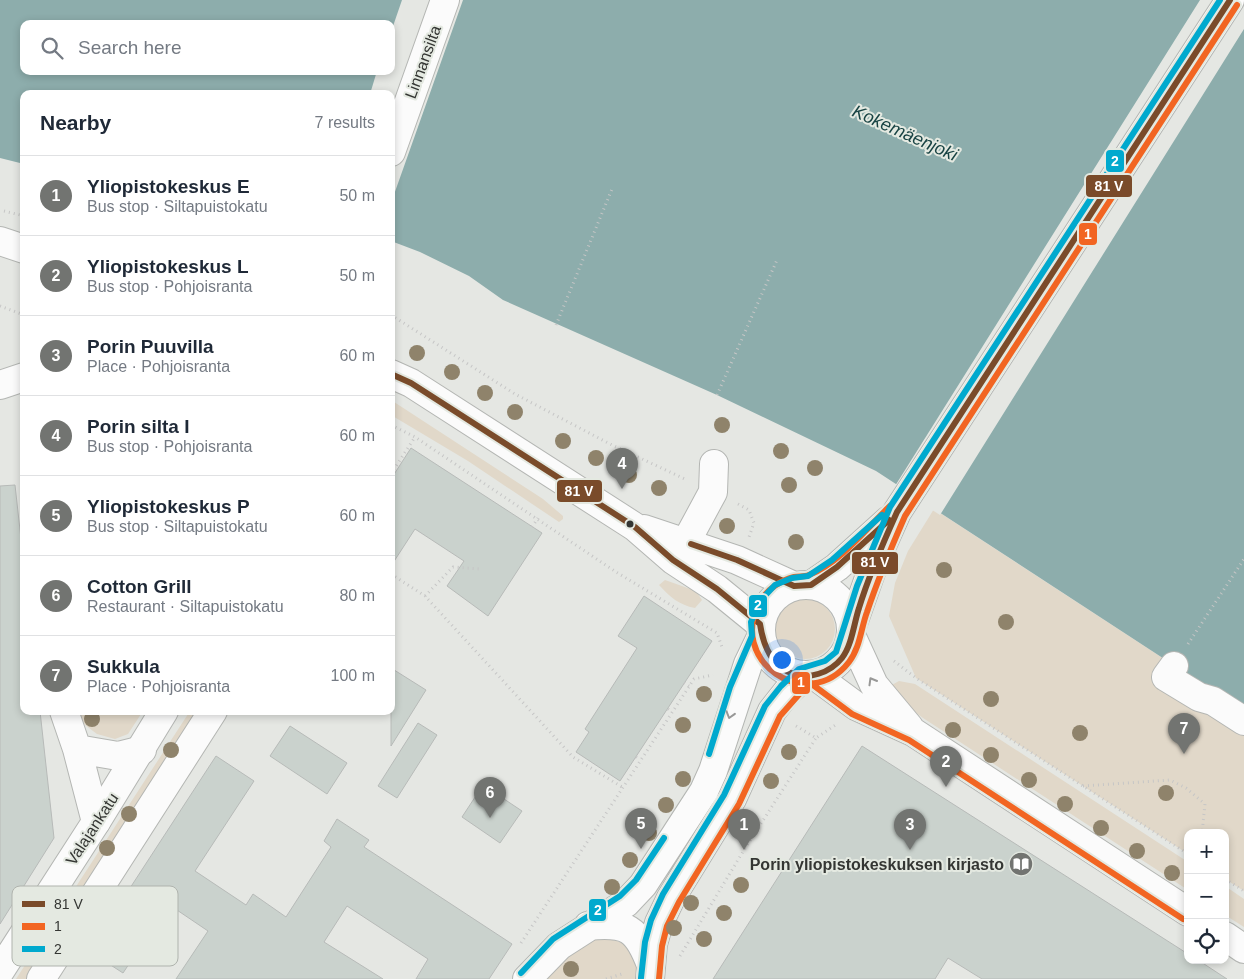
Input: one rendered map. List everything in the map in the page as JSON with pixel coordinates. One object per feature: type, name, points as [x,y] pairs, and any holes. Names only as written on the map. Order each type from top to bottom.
[{"type":"main road","name":"Linnansilta","points":[[395,141],[445,0]]},
{"type":"main road","points":[[659,969],[653,944],[659,922],[671,898],[732,799],[772,711],[786,692],[809,675],[830,669],[843,657],[875,561],[897,512],[1230,0]]},
{"type":"main road","points":[[0,241],[20,248]]},
{"type":"main road","points":[[395,376],[411,383],[635,527],[673,560],[717,589],[760,630],[772,661],[787,672],[809,675],[856,706],[913,732],[1184,909]]},
{"type":"main road","points":[[0,385],[20,378]]},
{"type":"main road","points":[[686,542],[713,492],[714,464]]},
{"type":"main road","points":[[527,979],[559,946],[626,903],[642,885],[694,809],[713,771],[738,690],[760,630],[766,606],[772,599],[837,567],[897,512]]},
{"type":"main road","points":[[635,527],[686,542],[802,585],[828,590],[840,600],[848,613],[851,632],[874,685],[913,732]]},
{"type":"main road","points":[[1174,666],[1166,677],[1199,697],[1213,701],[1244,721]]},
{"type":"main road","points":[[65,715],[77,749],[96,822]]},
{"type":"main road","name":"Valajankatu","points":[[55,886],[142,750],[162,715]]},
{"type":"main road","points":[[101,886],[210,715]]},
{"type":"main road","points":[[77,749],[118,756],[142,750]]},
{"type":"main road","points":[[588,926],[614,924],[631,931],[643,944],[659,969]]},
{"type":"main road","points":[[1229,939],[1244,949]]},
{"type":"main road","name":"Valajankatu","points":[[0,971],[12,952]]},
{"type":"main road","points":[[41,979],[49,966]]},
{"type":"path","points":[[556,325],[612,189]]},
{"type":"path","points":[[4,211],[20,215]]},
{"type":"path","points":[[717,395],[777,260]]},
{"type":"path","points":[[0,306],[20,314]]},
{"type":"path","points":[[395,318],[515,394],[610,444],[749,510],[754,523],[748,540],[737,560]]},
{"type":"path","points":[[395,427],[416,436],[616,572],[717,632],[723,650],[720,658]]},
{"type":"path","points":[[395,468],[416,436]]},
{"type":"path","points":[[532,526],[538,518]]},
{"type":"path","points":[[1174,666],[1244,559]]},
{"type":"path","points":[[425,596],[453,567],[480,569]]},
{"type":"path","points":[[395,577],[425,596],[573,757],[622,787]]},
{"type":"path","points":[[890,655],[894,661],[1184,851]]},
{"type":"path","points":[[874,685],[894,661]]},
{"type":"path","points":[[713,675],[716,667]]},
{"type":"path","points":[[518,948],[694,679],[713,675],[738,690]]},
{"type":"path","points":[[684,683],[689,686]]},
{"type":"path","points":[[659,969],[744,850],[816,738],[843,721],[856,706]]},
{"type":"path","points":[[668,709],[672,712]]},
{"type":"path","points":[[772,711],[816,738]]},
{"type":"path","points":[[636,756],[640,760]]},
{"type":"path","points":[[1083,786],[1170,780],[1186,788],[1205,804],[1202,829]]},
{"type":"path","points":[[1229,881],[1244,891]]},
{"type":"shaded area","points":[[395,403],[543,499],[563,516],[563,519],[559,522],[468,461],[395,417]]},
{"type":"shaded area","points":[[934,509],[1244,711],[1244,891],[1229,882],[1229,829],[1184,829],[1184,851],[916,678],[889,616],[895,583],[908,551]]},
{"type":"shaded area","points":[[665,580],[696,591],[702,600],[695,608],[679,603],[659,585]]},
{"type":"shaded area","points":[[805,599],[822,604],[830,612],[835,629],[830,646],[822,654],[805,659],[788,654],[780,646],[775,629],[780,612],[788,604]]},
{"type":"shaded area","points":[[899,681],[915,684],[1184,859],[1184,887],[923,718],[904,704],[890,686]]},
{"type":"shaded area","points":[[79,715],[140,715],[128,734],[115,739],[97,734],[85,725]]},
{"type":"shaded area","points":[[187,715],[198,715],[87,886],[76,886]]},
{"type":"shaded area","points":[[1229,889],[1244,899],[1244,927],[1229,918]]},
{"type":"shaded area","points":[[592,939],[614,940],[626,946],[640,979],[543,979],[559,958]]},
{"type":"shaded area","points":[[24,966],[34,966],[26,979],[16,979]]},
{"type":"water","name":"Kokemäenjoki","points":[[0,0],[1244,0],[1244,711],[876,471],[717,395],[503,300],[469,276],[420,252],[395,243],[395,90],[20,90],[20,163],[0,158]]},
{"type":"pier","points":[[402,0],[463,0],[395,192],[395,90],[371,90],[376,75],[395,75],[395,20]]},
{"type":"pier","points":[[1200,0],[1244,0],[1244,29],[940,515],[895,486]]},
{"type":"building","points":[[411,448],[542,533],[488,616],[447,586],[464,561],[415,529],[395,560],[395,473]]},
{"type":"building","points":[[15,485],[20,530],[20,715],[40,715],[54,838],[24,886],[12,886],[12,905],[0,924],[0,486]]},
{"type":"building","points":[[644,596],[712,641],[620,781],[576,752],[589,732],[585,729],[637,648],[618,636]]},
{"type":"building","points":[[395,671],[426,690],[391,746],[391,715],[395,715]]},
{"type":"building","points":[[418,723],[437,735],[397,798],[378,786]]},
{"type":"building","points":[[290,726],[347,763],[327,794],[270,756]]},
{"type":"building","points":[[862,746],[1184,951],[1184,964],[1204,964],[1227,979],[982,979],[948,958],[935,979],[713,979]]},
{"type":"building","points":[[216,756],[254,781],[195,871],[246,905],[253,894],[286,917],[331,847],[324,841],[337,819],[369,840],[364,847],[512,944],[489,979],[416,979],[428,959],[347,906],[324,942],[383,979],[176,979],[208,931],[178,911],[178,886],[131,886]]},
{"type":"building","points":[[483,785],[522,811],[500,843],[462,817]]},
{"type":"building","points":[[112,966],[128,966],[123,973]]},
{"type":"transit line","name":"2","points":[[641,978],[645,942],[651,920],[663,894],[724,795],[765,706],[781,686],[799,669],[825,661],[836,652],[857,586],[890,507],[1220,0]]},
{"type":"transit line","points":[[395,376],[411,383],[635,527],[673,560],[717,589],[760,624],[763,639],[769,653],[778,665],[798,675],[819,674],[832,668],[842,658],[848,647],[867,583],[897,512],[1230,0]]},
{"type":"transit line","name":"1","points":[[890,506],[832,562],[809,575],[789,578],[767,592],[761,600],[753,622],[754,643],[762,660],[776,674],[793,682],[812,684],[832,677],[849,662],[856,651],[865,618],[905,516],[1237,5]]},
{"type":"transit line","name":"2","points":[[709,754],[730,687],[752,636],[751,622],[760,601],[775,585],[792,578],[808,576],[832,560],[882,515]]},
{"type":"transit line","points":[[691,544],[737,560],[794,586],[811,585],[837,567],[889,520]]},
{"type":"transit line","name":"1","points":[[809,682],[852,714],[909,740],[1183,919]]},
{"type":"transit line","name":"1","points":[[659,979],[662,946],[667,926],[679,902],[739,804],[780,716],[810,682]]},
{"type":"transit line","name":"2","points":[[521,973],[553,939],[620,896],[636,880],[664,838]]},
{"type":"place","name":"Porin silta I","points":[[622,489]]},
{"type":"place","name":"Sukkula","points":[[1184,754]]},
{"type":"place","name":"Yliopistokeskus L","points":[[946,787]]},
{"type":"place","name":"Cotton Grill","points":[[490,818]]},
{"type":"place","name":"Yliopistokeskus P","points":[[641,849]]},
{"type":"place","name":"Yliopistokeskus E","points":[[744,850]]},
{"type":"place","name":"Porin Puuvilla","points":[[910,850]]},
{"type":"place","name":"Porin yliopistokeskuksen kirjasto","points":[[1021,864]]}]
